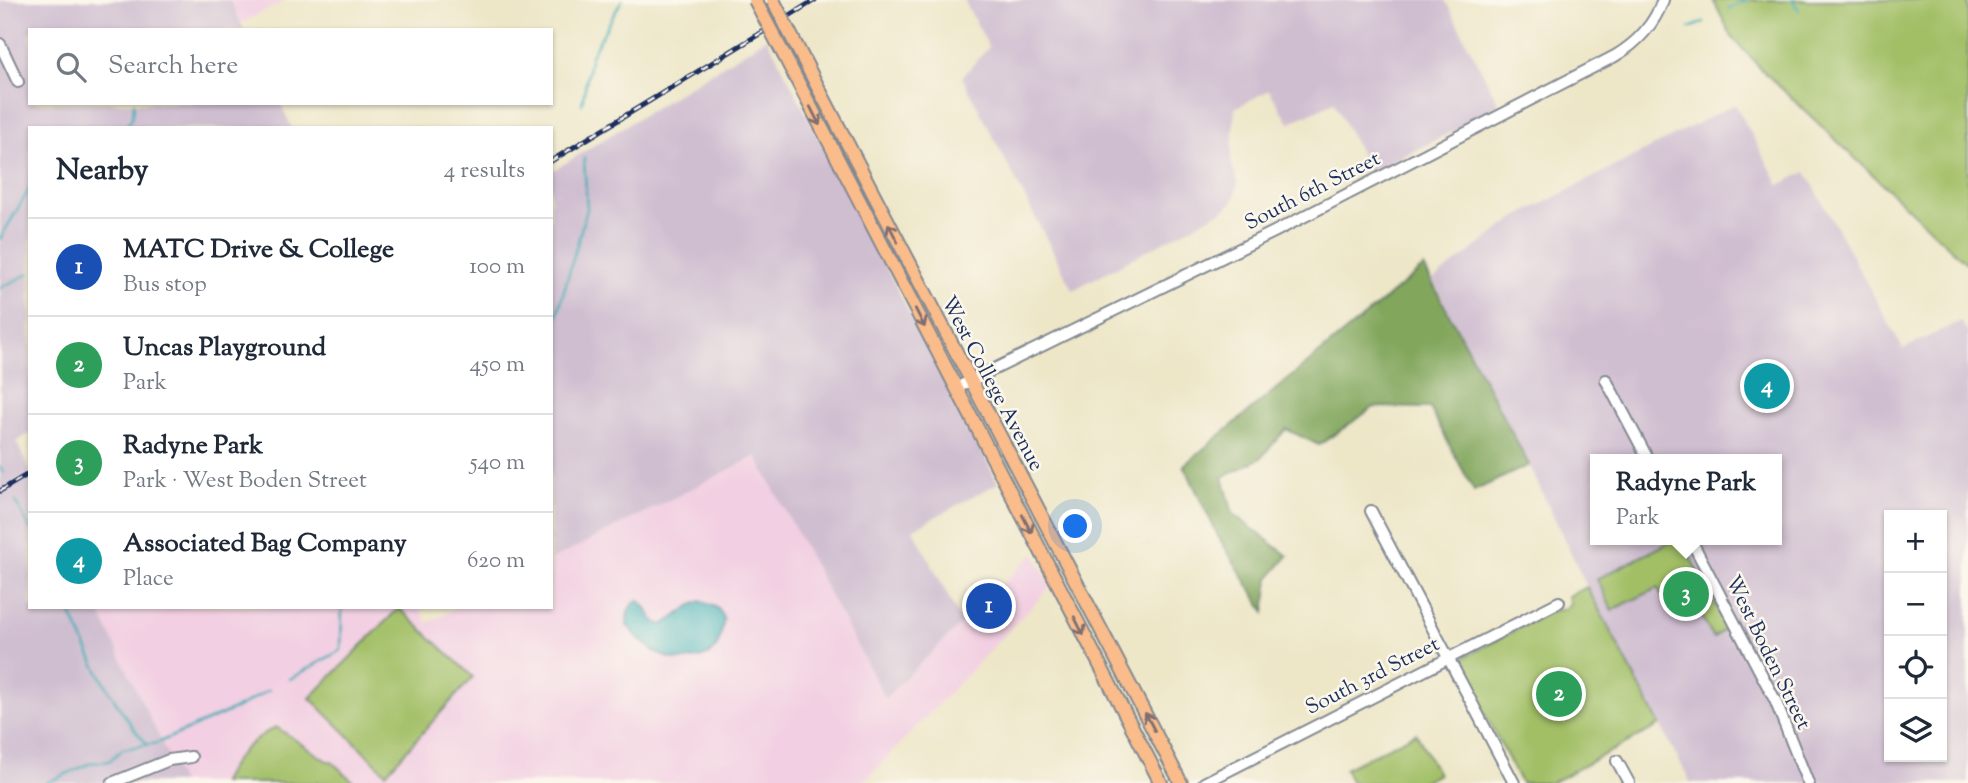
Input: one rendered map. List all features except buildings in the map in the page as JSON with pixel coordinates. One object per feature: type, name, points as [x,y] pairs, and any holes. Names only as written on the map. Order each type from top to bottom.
[{"type":"main road","name":"West College Avenue","points":[[755,0],[1161,783]]},
{"type":"main road","name":"West College Avenue","points":[[773,0],[1181,783]]},
{"type":"street","name":"South 6th Street","points":[[956,388],[1276,231],[1615,56],[1630,47],[1643,34],[1654,20],[1663,0]]},
{"type":"street","points":[[0,44],[18,82]]},
{"type":"street","points":[[1606,380],[1645,454]]},
{"type":"street","points":[[1371,511],[1448,657],[1505,754],[1514,783]]},
{"type":"street","name":"West Boden Street","points":[[1694,545],[1775,700],[1808,783]]},
{"type":"street","name":"South 3rd Street","points":[[1204,783],[1559,602]]},
{"type":"street","points":[[112,783],[169,760],[191,757]]},
{"type":"street","points":[[1617,761],[1629,783]]},
{"type":"shaded area","points":[[0,0],[230,0],[243,28],[28,28],[28,105],[281,105],[291,126],[28,126],[28,434],[16,442],[28,466],[28,609],[98,609],[181,783],[0,783]]},
{"type":"shaded area","points":[[230,0],[287,0],[241,23]]},
{"type":"shaded area","points":[[964,0],[1445,0],[1501,108],[1370,172],[1334,102],[1289,123],[1269,90],[1235,108],[1231,163],[1238,182],[1235,197],[1227,208],[1073,290],[962,77],[989,47]]},
{"type":"shaded area","points":[[767,38],[998,483],[913,529],[962,623],[885,698],[756,456],[553,559],[553,171]]},
{"type":"shaded area","points":[[1735,104],[1779,185],[1806,172],[1903,349],[1961,321],[1968,333],[1968,783],[1691,783],[1587,587],[1529,465],[1433,280],[1515,218]]},
{"type":"shaded area","points":[[756,456],[885,698],[1034,553],[1051,586],[863,783],[181,783],[98,609],[420,609],[428,623],[454,609],[553,609],[553,559]]},
{"type":"green space","points":[[1713,0],[1968,0],[1968,265],[1762,70],[1732,37]]},
{"type":"green space","points":[[1424,267],[1529,465],[1474,491],[1430,408],[1374,407],[1319,445],[1286,429],[1261,458],[1223,477],[1233,514],[1288,556],[1269,578],[1265,612],[1218,536],[1184,465]]},
{"type":"green space","points":[[1664,545],[1684,545],[1727,627],[1713,638],[1693,600],[1671,612],[1658,588],[1612,610],[1597,579]]},
{"type":"green space","points":[[1587,587],[1660,725],[1551,783],[1521,783],[1457,661],[1552,611],[1564,609],[1570,604],[1568,596]]},
{"type":"green space","points":[[398,609],[473,677],[386,773],[310,698]]},
{"type":"green space","points":[[276,727],[327,761],[331,761],[355,783],[222,783],[244,750]]},
{"type":"green space","points":[[1416,733],[1438,774],[1421,783],[1352,783],[1345,769]]},
{"type":"water","points":[[638,600],[654,620],[662,625],[701,601],[718,608],[724,618],[716,647],[712,652],[696,659],[673,659],[656,652],[627,625],[628,611]]},
{"type":"waterway","points":[[582,104],[591,55],[622,0]]},
{"type":"waterway","points":[[1729,9],[1747,0]]},
{"type":"waterway","points":[[1792,0],[1799,10]]},
{"type":"waterway","points":[[1690,28],[1704,22]]},
{"type":"waterway","points":[[125,126],[132,117],[134,105]]},
{"type":"waterway","points":[[553,330],[587,209],[584,158]]},
{"type":"waterway","points":[[0,239],[28,191]]},
{"type":"waterway","points":[[0,288],[28,274]]},
{"type":"waterway","points":[[0,467],[3,473]]},
{"type":"waterway","points":[[16,502],[28,525]]},
{"type":"waterway","points":[[69,609],[112,696],[146,743]]},
{"type":"waterway","points":[[290,679],[341,650],[342,609]]},
{"type":"waterway","points":[[46,783],[91,763],[109,761],[123,749],[157,743],[239,707],[269,690]]},
{"type":"railway","points":[[553,160],[815,0]]},
{"type":"railway","points":[[0,491],[28,474]]},
{"type":"place","name":"Associated Bag Company","points":[[1767,386]]},
{"type":"place","name":"Radyne Park","points":[[1686,594]]},
{"type":"place","name":"MATC Drive & College","points":[[989,606]]},
{"type":"place","name":"Uncas Playground","points":[[1559,694]]}]
